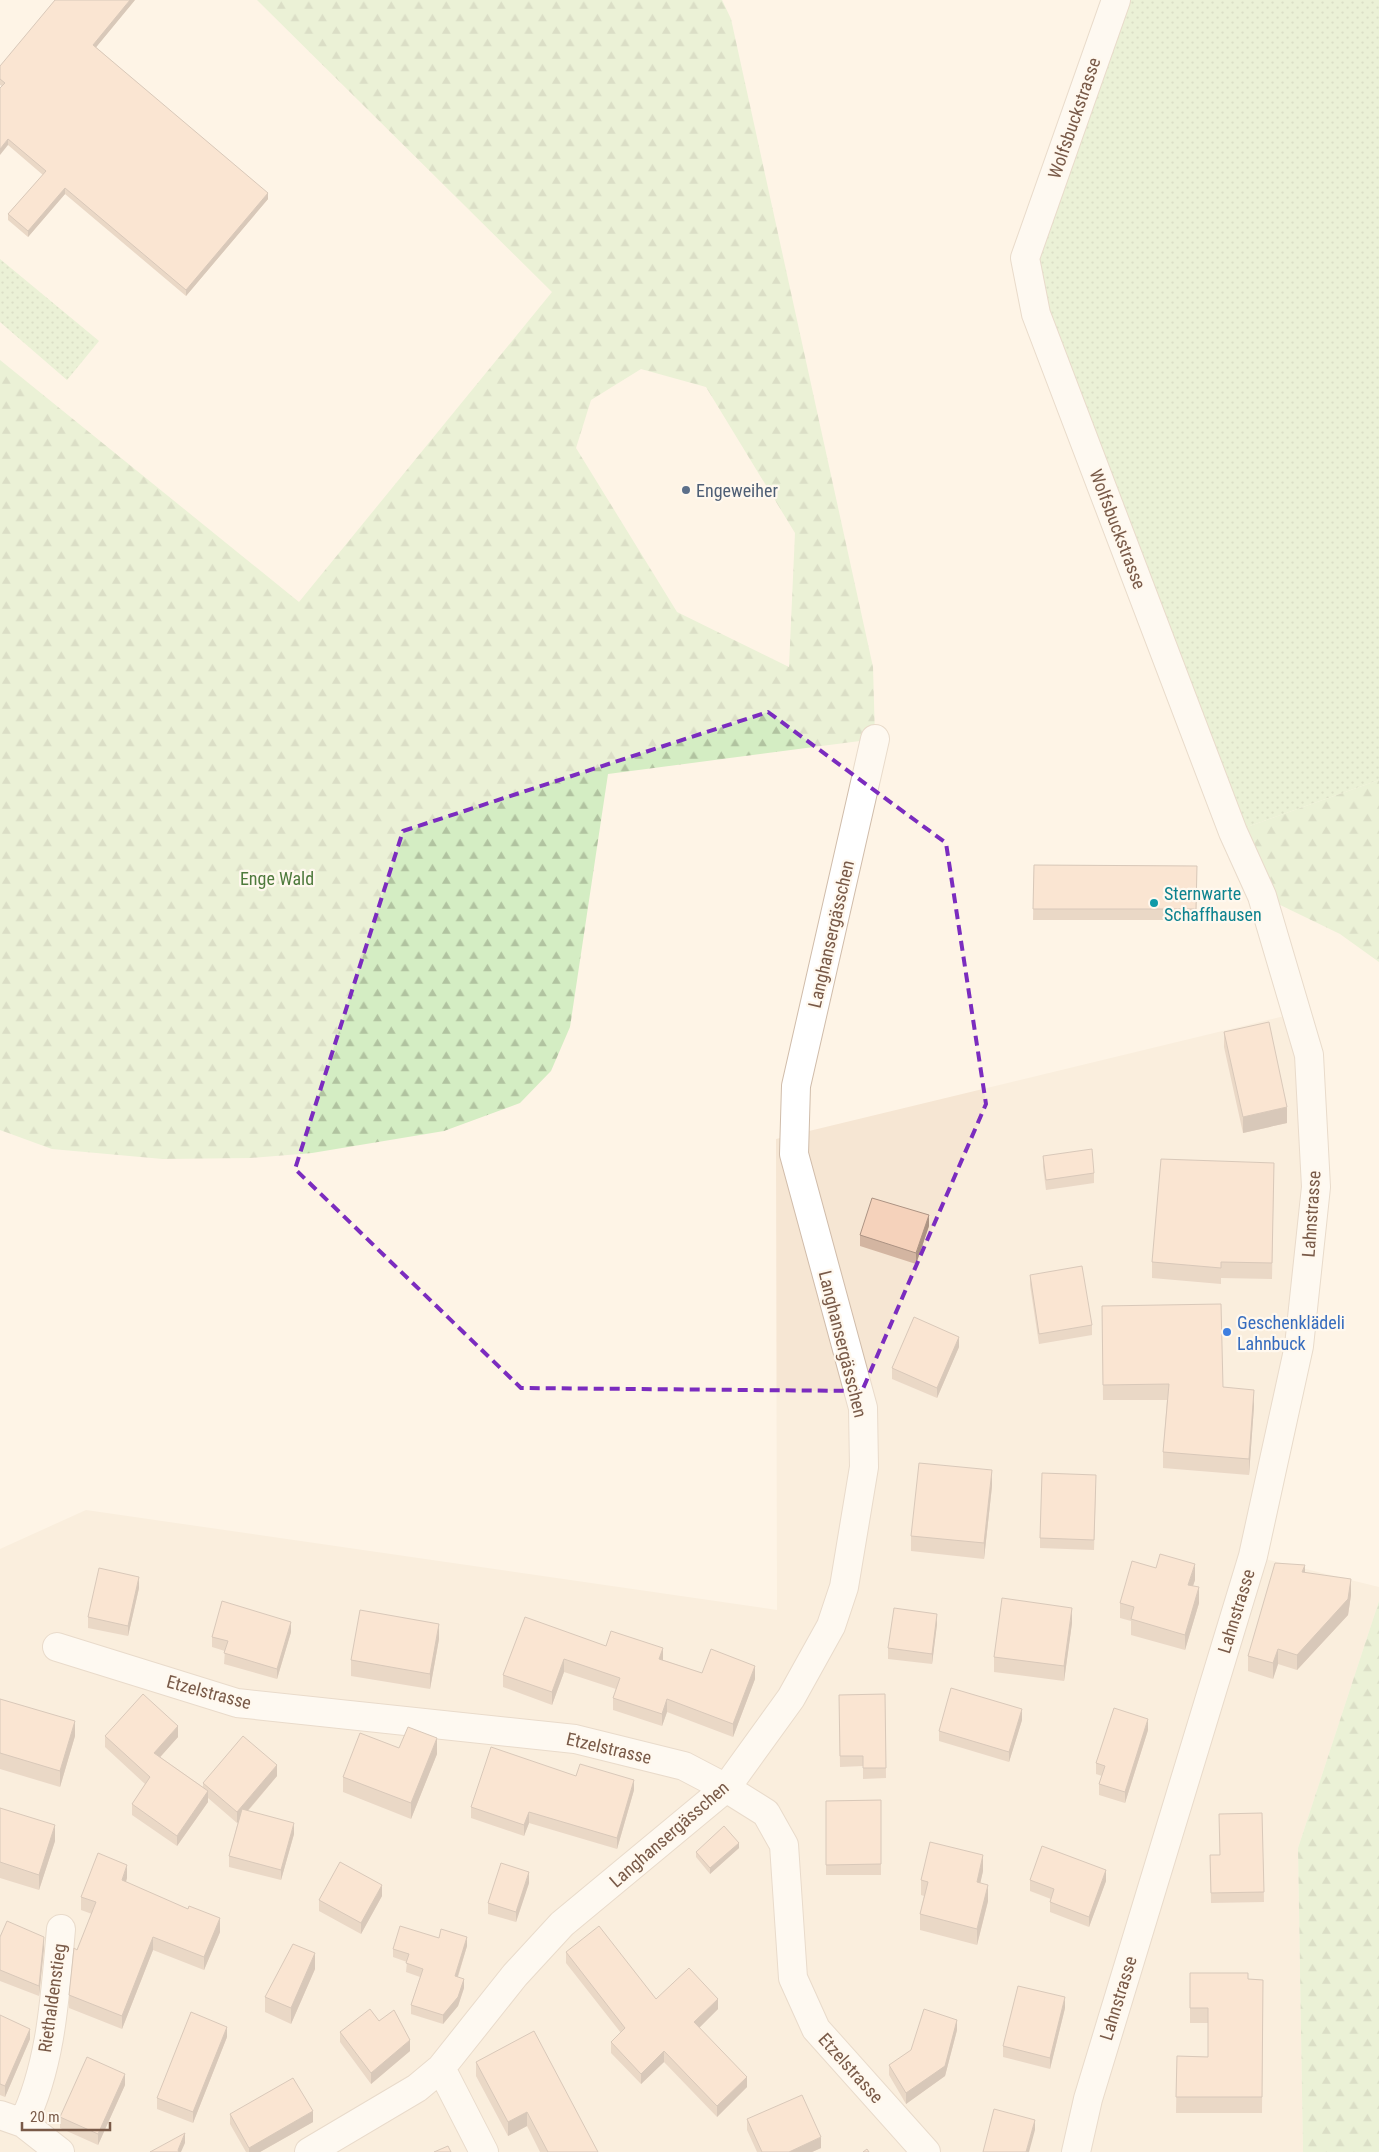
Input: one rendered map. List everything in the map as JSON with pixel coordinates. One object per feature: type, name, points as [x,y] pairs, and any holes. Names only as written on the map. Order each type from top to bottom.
[{"type":"street","name":"Wolfsbuckstrasse","points":[[1116,0],[1025,258],[1036,314],[1233,832],[1262,896],[1309,1055]]},
{"type":"street","name":"Langhansergässchen","points":[[309,2152],[417,2088],[441,2068],[515,1975],[562,1924],[726,1788],[791,1698],[831,1626],[844,1587],[864,1467],[863,1408],[794,1154],[796,1086],[875,739]]},
{"type":"street","name":"Lahnstrasse","points":[[1076,2152],[1088,2099],[1253,1556],[1298,1346],[1316,1186],[1309,1055]]},
{"type":"street","name":"Etzelstrasse","points":[[57,1647],[237,1703],[575,1739],[684,1766],[726,1788],[766,1813],[784,1845],[794,1978],[816,2029],[926,2152]]},
{"type":"street","name":"Riethaldenstieg","points":[[12,2119],[33,2103],[51,2030],[62,1929]]},
{"type":"street","points":[[441,2068],[484,2152]]},
{"type":"street","points":[[12,2119],[60,2152]]},
{"type":"highlighted area","points":[[768,712],[946,843],[986,1104],[862,1391],[521,1388],[295,1169],[403,831]]},
{"type":"shaded area","points":[[1297,1013],[1316,1187],[1253,1556],[1379,1587],[1379,1601],[1298,1848],[1303,2152],[0,2152],[0,1549],[86,1510],[777,1610],[776,1139]]},
{"type":"green space","name":"Enge Wald","points":[[257,0],[722,0],[731,19],[873,667],[875,739],[608,774],[570,1027],[551,1071],[520,1103],[444,1131],[312,1153],[250,1158],[163,1159],[52,1149],[0,1130],[0,360],[299,602],[552,292]],"holes":[[[641,369],[706,387],[795,533],[789,667],[677,612],[576,448],[591,400]]]},
{"type":"green space","points":[[1116,0],[1379,0],[1379,780],[1233,832],[1025,258]]},
{"type":"green space","points":[[0,259],[99,341],[67,380],[0,322]]},
{"type":"green space","points":[[1379,780],[1379,962],[1340,934],[1262,896],[1233,832]]},
{"type":"green space","points":[[1379,1601],[1379,2152],[1303,2152],[1298,1848]]},
{"type":"building","points":[[55,0],[130,0],[93,45],[268,193],[186,290],[65,188],[28,231],[8,214],[46,171],[8,139],[0,149],[0,88],[5,83],[0,79],[0,66]]},
{"type":"building","points":[[1034,865],[1197,866],[1196,909],[1033,909]]},
{"type":"building","points":[[1269,1022],[1287,1107],[1243,1117],[1224,1032]]},
{"type":"building","points":[[1092,1149],[1094,1173],[1046,1180],[1043,1156]]},
{"type":"building","points":[[1161,1159],[1274,1163],[1272,1263],[1221,1262],[1221,1268],[1152,1262]]},
{"type":"building","points":[[872,1198],[929,1215],[916,1253],[860,1235]]},
{"type":"building","points":[[1082,1266],[1092,1325],[1039,1334],[1030,1275]]},
{"type":"building","points":[[1221,1304],[1223,1387],[1254,1390],[1249,1459],[1163,1452],[1169,1384],[1103,1385],[1102,1306]]},
{"type":"building","points":[[914,1317],[959,1337],[937,1388],[892,1368]]},
{"type":"building","points":[[919,1463],[992,1470],[984,1543],[911,1536]]},
{"type":"building","points":[[1042,1473],[1096,1475],[1094,1540],[1040,1538]]},
{"type":"building","points":[[1160,1554],[1195,1564],[1188,1585],[1199,1587],[1185,1635],[1131,1619],[1134,1607],[1120,1603],[1132,1561],[1156,1568]]},
{"type":"building","points":[[1275,1563],[1305,1565],[1302,1572],[1351,1579],[1348,1599],[1297,1655],[1278,1649],[1273,1663],[1248,1656]]},
{"type":"building","points":[[99,1568],[139,1577],[128,1626],[88,1617]]},
{"type":"building","points":[[1002,1598],[1072,1608],[1064,1666],[994,1657]]},
{"type":"building","points":[[222,1601],[291,1622],[277,1669],[224,1653],[228,1641],[212,1637]]},
{"type":"building","points":[[894,1608],[937,1614],[932,1654],[888,1648]]},
{"type":"building","points":[[360,1610],[439,1624],[430,1674],[351,1660]]},
{"type":"building","points":[[525,1617],[606,1646],[611,1631],[663,1648],[659,1659],[702,1673],[711,1649],[755,1666],[733,1724],[667,1699],[662,1714],[613,1698],[620,1678],[564,1659],[552,1692],[503,1675]]},
{"type":"building","points":[[951,1688],[1022,1709],[1009,1752],[939,1731]]},
{"type":"building","points":[[143,1694],[178,1726],[154,1753],[208,1791],[177,1836],[132,1804],[150,1777],[105,1736]]},
{"type":"building","points":[[885,1694],[886,1768],[863,1768],[863,1756],[840,1756],[839,1695]]},
{"type":"building","points":[[0,1699],[75,1721],[60,1771],[0,1753]]},
{"type":"building","points":[[1114,1708],[1148,1719],[1125,1792],[1099,1784],[1105,1766],[1096,1763]]},
{"type":"building","points":[[408,1727],[437,1738],[411,1803],[343,1777],[360,1733],[399,1748]]},
{"type":"building","points":[[243,1736],[277,1765],[237,1812],[203,1783]]},
{"type":"building","points":[[491,1747],[576,1776],[580,1764],[634,1780],[617,1838],[529,1812],[524,1825],[471,1807]]},
{"type":"building","points":[[881,1800],[881,1864],[826,1865],[826,1801]]},
{"type":"building","points":[[0,1808],[55,1825],[39,1875],[0,1862]]},
{"type":"building","points":[[242,1809],[294,1823],[281,1870],[229,1856]]},
{"type":"building","points":[[1262,1813],[1264,1892],[1211,1893],[1210,1855],[1220,1855],[1219,1814]]},
{"type":"building","points":[[724,1826],[739,1843],[710,1868],[696,1852]]},
{"type":"building","points":[[930,1842],[983,1855],[977,1882],[988,1885],[977,1929],[920,1914],[928,1882],[921,1880]]},
{"type":"building","points":[[1042,1846],[1106,1870],[1089,1917],[1050,1902],[1054,1889],[1030,1880]]},
{"type":"building","points":[[98,1853],[127,1865],[122,1880],[188,1909],[189,1906],[220,1918],[204,1957],[153,1937],[122,2016],[69,1995],[74,1948],[77,1950],[96,1902],[81,1897]]},
{"type":"building","points":[[340,1862],[382,1885],[361,1923],[319,1900]]},
{"type":"building","points":[[501,1863],[529,1872],[516,1912],[488,1903]]},
{"type":"building","points":[[7,1921],[44,1937],[39,1986],[0,1970],[0,1937]]},
{"type":"building","points":[[400,1926],[439,1938],[441,1929],[467,1937],[455,1976],[464,1979],[458,1997],[443,2015],[411,2005],[423,1969],[406,1963],[409,1954],[393,1949]]},
{"type":"building","points":[[599,1926],[656,1999],[689,1968],[718,1999],[694,2022],[747,2077],[717,2106],[664,2051],[641,2074],[611,2042],[625,2028],[566,1952]]},
{"type":"building","points":[[293,1944],[315,1953],[291,2008],[265,1997]]},
{"type":"building","points":[[1190,1973],[1248,1973],[1248,1979],[1263,1980],[1262,2097],[1176,2097],[1177,2056],[1208,2057],[1208,2008],[1190,2008]]},
{"type":"building","points":[[1018,1986],[1065,1997],[1050,2058],[1003,2046]]},
{"type":"building","points":[[370,2009],[379,2021],[394,2010],[410,2040],[371,2073],[340,2032]]},
{"type":"building","points":[[924,2009],[957,2020],[945,2066],[906,2093],[889,2065],[911,2050]]},
{"type":"building","points":[[191,2012],[227,2027],[193,2112],[157,2098]]},
{"type":"building","points":[[0,2015],[30,2029],[5,2086],[0,2084]]},
{"type":"building","points":[[534,2031],[598,2152],[548,2152],[527,2112],[508,2122],[476,2062]]},
{"type":"building","points":[[87,2057],[125,2074],[98,2134],[60,2117]]},
{"type":"building","points":[[293,2078],[313,2111],[249,2148],[230,2114]]},
{"type":"building","points":[[802,2095],[821,2137],[789,2152],[762,2152],[747,2119]]},
{"type":"building","points":[[994,2109],[1035,2120],[1026,2152],[983,2152]]},
{"type":"building","points":[[185,2133],[178,2150],[179,2152],[150,2152]]},
{"type":"building","points":[[448,2146],[451,2152],[434,2152]]},
{"type":"place","name":"Engeweiher","points":[[686,490]]},
{"type":"place","name":"Sternwarte Schaffhausen","points":[[1154,903]]},
{"type":"place","name":"Geschenklädeli Lahnbuck","points":[[1227,1332]]}]
